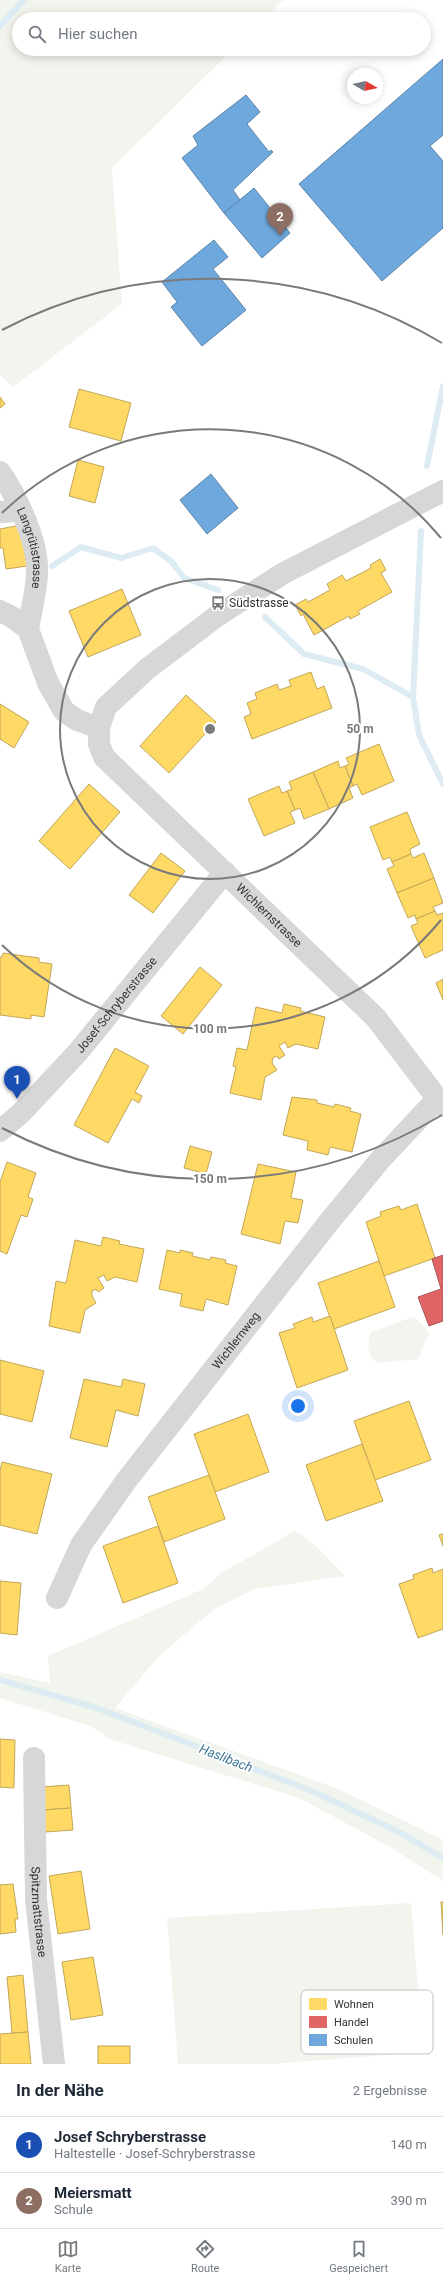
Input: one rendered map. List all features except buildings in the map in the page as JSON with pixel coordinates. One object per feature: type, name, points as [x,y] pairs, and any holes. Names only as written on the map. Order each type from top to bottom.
[{"type":"street","name":"Langrütistrasse","points":[[0,472],[10,512],[32,540],[38,571],[28,629]]},
{"type":"street","points":[[0,612],[12,617],[28,629],[48,683],[64,711],[77,720],[99,728],[106,707],[147,669],[217,616],[282,574],[443,492]]},
{"type":"street","name":"Wichlernstrasse","points":[[99,728],[99,744],[104,757],[376,1018],[440,1102]]},
{"type":"street","name":"Josef-Schryberstrasse","points":[[0,1131],[21,1113],[78,1052],[225,872]]},
{"type":"street","name":"Wichlernweg","points":[[57,1598],[81,1545],[126,1481],[380,1160],[440,1102]]},
{"type":"street","name":"Spitzmattstrasse","points":[[34,1758],[36,1899],[54,2064]]},
{"type":"shaded area","points":[[0,0],[283,0],[270,12],[12,12],[12,56],[226,56],[112,168],[122,304],[13,387],[0,375]]},
{"type":"shaded area","points":[[412,1317],[417,1319],[429,1333],[418,1359],[379,1363],[372,1359],[368,1347],[370,1333]]},
{"type":"shaded area","points":[[295,1531],[316,1546],[345,1576],[255,1589],[213,1610],[158,1657],[115,1708],[341,1790],[443,1840],[443,1881],[390,1847],[299,1798],[112,1740],[90,1726],[0,1698],[0,1672],[50,1683],[48,1656],[203,1589],[223,1572]]},
{"type":"shaded area","points":[[411,1903],[418,1990],[301,1990],[301,2054],[398,2054],[272,2064],[178,2064],[167,1918]]},
{"type":"waterway","points":[[13,12],[24,0]]},
{"type":"waterway","points":[[0,26],[12,13]]},
{"type":"waterway","points":[[427,466],[443,386]]},
{"type":"waterway","points":[[421,531],[413,697],[419,735],[443,784]]},
{"type":"waterway","points":[[52,566],[81,547],[121,558],[153,548],[172,562],[184,578],[218,590]]},
{"type":"waterway","points":[[265,617],[304,654],[363,669],[413,697]]},
{"type":"waterway","name":"Haslibach","points":[[0,1680],[97,1708],[314,1792],[399,1832],[443,1858]]},
{"type":"place","name":"Meiersmatt","points":[[280,236]]},
{"type":"place","name":"Südstrasse","points":[[218,603]]},
{"type":"place","name":"Josef Schryberstrasse","points":[[17,1099]]}]
